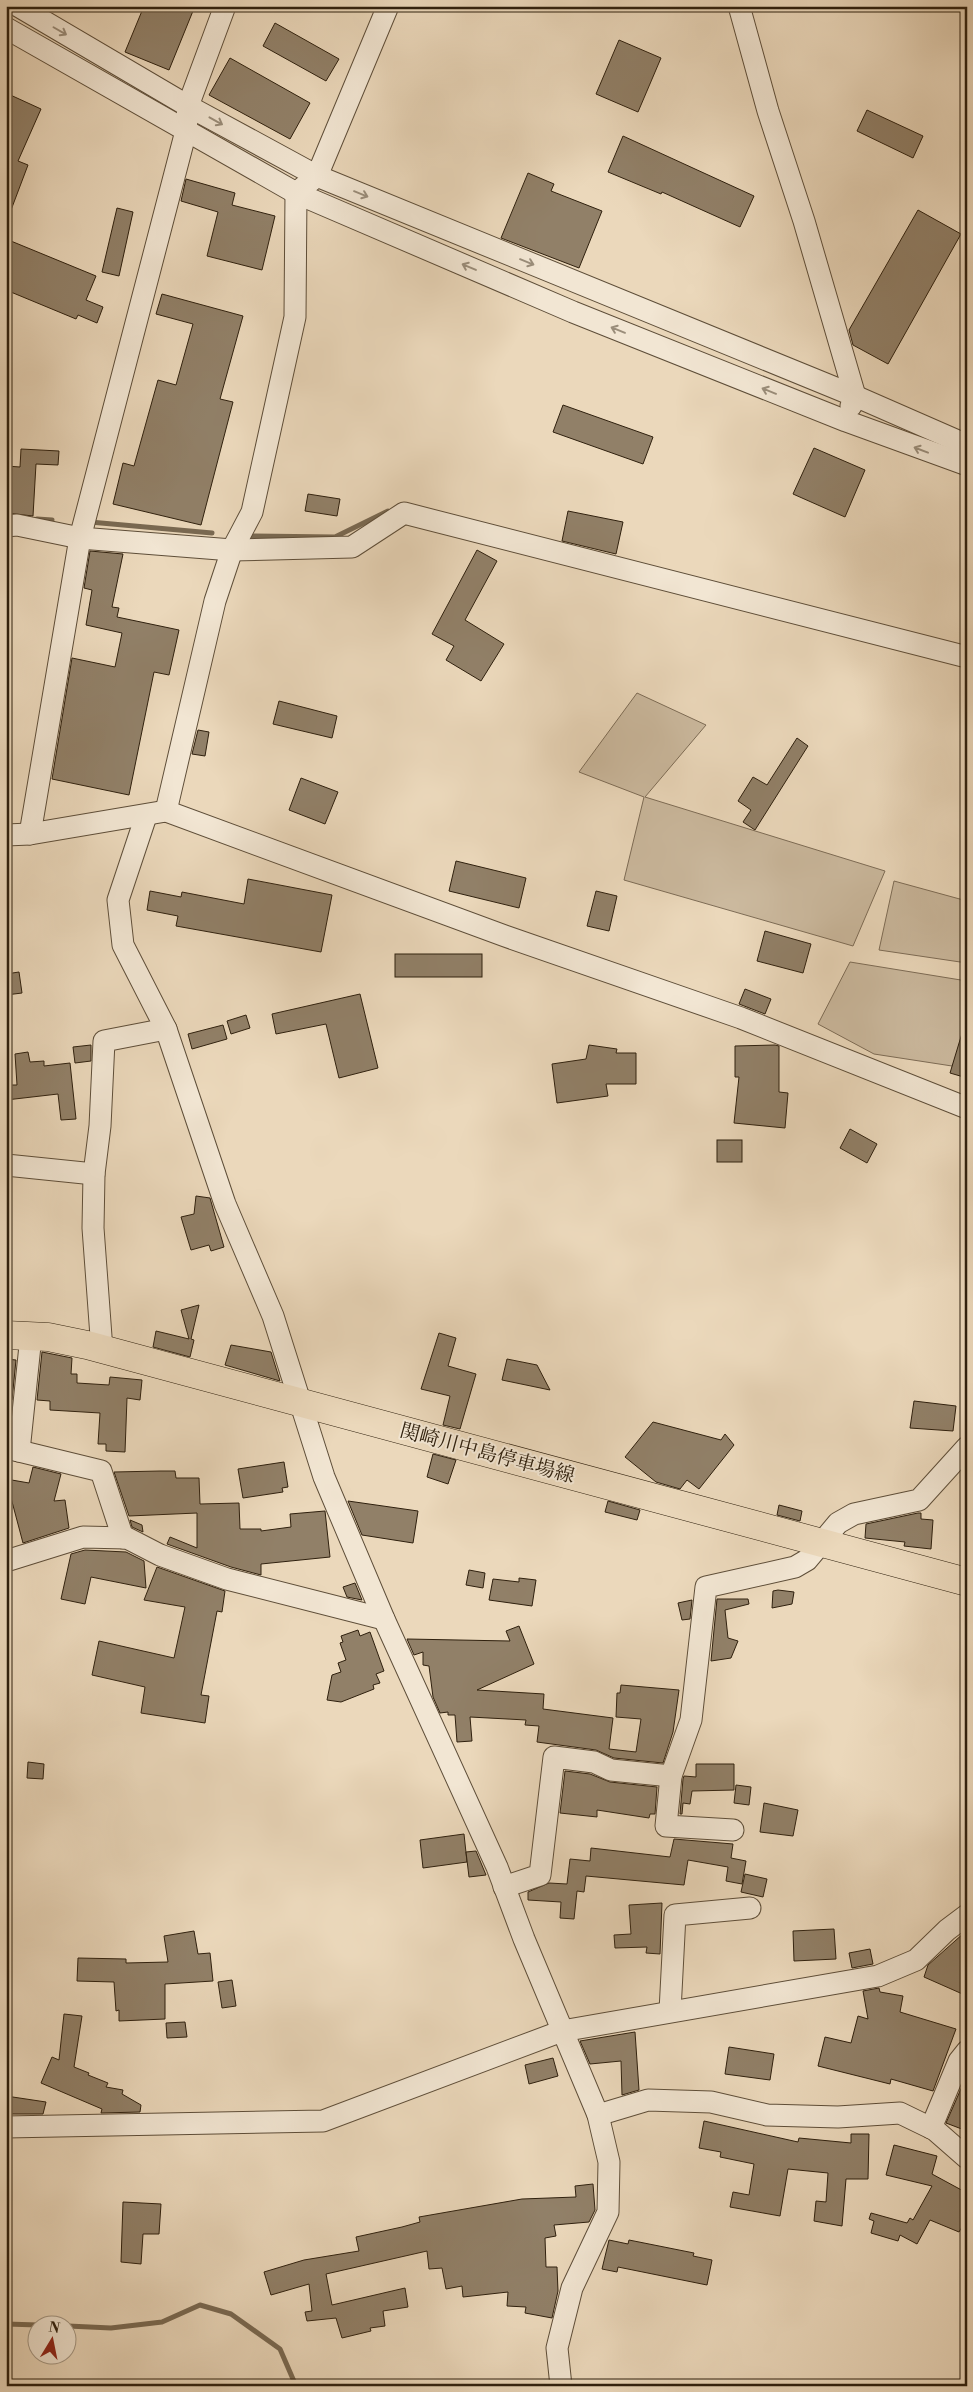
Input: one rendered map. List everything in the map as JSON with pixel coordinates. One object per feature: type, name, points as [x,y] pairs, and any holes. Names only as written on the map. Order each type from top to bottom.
[{"type":"main road","name":"関崎川中島停車場線","points":[[19,1336],[48,1337],[102,1350],[967,1582]]},
{"type":"street","points":[[18,6],[188,106],[317,176],[855,396],[967,445]]},
{"type":"street","points":[[30,834],[80,538],[186,131],[188,106],[225,6]]},
{"type":"street","points":[[388,6],[317,176],[296,194],[295,316],[252,512],[232,550],[215,601],[156,814],[118,900],[123,944],[166,1029],[225,1204],[273,1316],[324,1477],[384,1619],[504,1887],[598,2115],[609,2162],[608,2212],[572,2288],[557,2348],[561,2386]]},
{"type":"street","points":[[739,6],[768,111],[804,221],[855,396],[846,422]]},
{"type":"street","points":[[6,28],[296,194],[573,312],[846,422],[967,465]]},
{"type":"street","points":[[6,526],[17,525],[80,538],[232,550],[352,547],[404,513],[967,657]]},
{"type":"street","points":[[6,835],[30,834],[156,814],[740,1018],[967,1108]]},
{"type":"street","points":[[102,1350],[93,1228],[94,1174],[100,1126],[104,1041],[166,1029]]},
{"type":"street","points":[[6,1164],[94,1174]]},
{"type":"street","points":[[19,1336],[13,1449],[101,1471],[122,1538]]},
{"type":"street","points":[[733,1830],[666,1826],[671,1776],[690,1720],[706,1587],[795,1567],[807,1560],[838,1523],[854,1514],[919,1500],[967,1447]]},
{"type":"street","points":[[6,1562],[83,1537],[122,1538],[160,1555],[227,1579],[384,1619]]},
{"type":"street","points":[[504,1887],[540,1875],[554,1757],[594,1762],[612,1770],[671,1776]]},
{"type":"street","points":[[670,2011],[675,1915],[750,1908]]},
{"type":"street","points":[[6,2128],[323,2121],[562,2031],[878,1976],[916,1960],[947,1930],[967,1915]]},
{"type":"street","points":[[931,2128],[959,2061],[967,2051]]},
{"type":"street","points":[[598,2115],[648,2100],[711,2102],[767,2115],[838,2117],[900,2113],[931,2128],[967,2158]]},
{"type":"shaded area","points":[[637,693],[706,725],[645,797],[885,871],[853,946],[624,880],[644,797],[579,772]]},
{"type":"shaded area","points":[[894,881],[967,901],[967,963],[879,950]]},
{"type":"shaded area","points":[[850,962],[967,981],[965,1068],[874,1054],[818,1024]]},
{"type":"building","points":[[144,6],[195,6],[169,70],[125,52]]},
{"type":"building","points":[[275,23],[339,59],[326,81],[263,46]]},
{"type":"building","points":[[619,40],[661,58],[638,112],[596,94]]},
{"type":"building","points":[[230,58],[310,103],[290,139],[209,95]]},
{"type":"building","points":[[6,93],[41,109],[18,161],[28,165],[8,218]]},
{"type":"building","points":[[867,110],[923,136],[913,158],[857,131]]},
{"type":"building","points":[[623,136],[754,196],[740,227],[662,192],[661,194],[608,172]]},
{"type":"building","points":[[528,173],[554,184],[551,191],[602,211],[579,268],[501,238]]},
{"type":"building","points":[[186,179],[235,193],[232,205],[275,216],[262,270],[207,256],[218,212],[181,201]]},
{"type":"building","points":[[117,208],[133,212],[119,276],[102,272]]},
{"type":"building","points":[[918,210],[961,234],[888,364],[853,345],[849,330]]},
{"type":"building","points":[[6,239],[96,276],[86,300],[103,307],[97,323],[78,315],[76,319],[6,290]]},
{"type":"building","points":[[162,294],[243,316],[220,399],[233,402],[201,525],[113,504],[123,463],[134,466],[158,380],[176,385],[193,324],[156,314]]},
{"type":"building","points":[[563,405],[653,437],[643,464],[553,432]]},
{"type":"building","points":[[814,448],[865,470],[845,517],[793,494]]},
{"type":"building","points":[[21,449],[59,451],[58,465],[36,464],[33,516],[6,513],[6,466],[20,467]]},
{"type":"building","points":[[308,494],[340,499],[337,516],[305,511]]},
{"type":"building","points":[[568,511],[623,522],[616,554],[562,541]]},
{"type":"building","points":[[477,550],[497,561],[465,620],[504,644],[481,681],[446,660],[454,646],[432,634]]},
{"type":"building","points":[[90,551],[123,554],[112,607],[119,608],[117,617],[179,630],[169,675],[154,672],[129,795],[52,779],[72,658],[115,667],[122,633],[86,625],[92,590],[84,588]]},
{"type":"building","points":[[279,701],[337,716],[332,738],[273,724]]},
{"type":"building","points":[[198,730],[209,732],[205,756],[192,754]]},
{"type":"building","points":[[797,738],[808,746],[755,830],[743,822],[751,810],[738,801],[753,777],[767,785]]},
{"type":"building","points":[[301,778],[338,792],[325,824],[289,810]]},
{"type":"building","points":[[456,861],[526,878],[519,908],[449,891]]},
{"type":"building","points":[[248,879],[332,895],[321,952],[176,926],[178,916],[147,910],[150,891],[181,897],[182,892],[244,904]]},
{"type":"building","points":[[596,891],[617,896],[609,931],[587,926]]},
{"type":"building","points":[[765,931],[811,944],[803,973],[757,961]]},
{"type":"building","points":[[395,954],[482,954],[482,977],[395,977]]},
{"type":"building","points":[[19,972],[22,993],[6,995],[6,974]]},
{"type":"building","points":[[745,989],[771,999],[765,1014],[739,1004]]},
{"type":"building","points":[[360,994],[378,1068],[339,1078],[326,1024],[276,1034],[272,1014]]},
{"type":"building","points":[[246,1015],[250,1028],[231,1034],[227,1021]]},
{"type":"building","points":[[223,1025],[227,1039],[192,1049],[188,1034]]},
{"type":"building","points":[[963,1030],[967,1031],[967,1078],[950,1073]]},
{"type":"building","points":[[91,1045],[91,1061],[75,1063],[73,1047]]},
{"type":"building","points":[[589,1045],[617,1049],[616,1053],[636,1053],[636,1084],[606,1084],[608,1096],[557,1103],[552,1064],[586,1059]]},
{"type":"building","points":[[735,1046],[779,1046],[779,1092],[788,1093],[785,1128],[734,1123],[739,1077],[735,1077]]},
{"type":"building","points":[[28,1052],[30,1062],[44,1061],[44,1066],[70,1063],[76,1119],[61,1120],[58,1094],[6,1100],[6,1085],[17,1085],[15,1054]]},
{"type":"building","points":[[850,1129],[877,1144],[867,1163],[840,1148]]},
{"type":"building","points":[[717,1140],[742,1140],[742,1162],[717,1162]]},
{"type":"building","points":[[196,1196],[210,1198],[224,1247],[211,1251],[209,1245],[191,1250],[181,1217],[194,1214]]},
{"type":"building","points":[[199,1305],[191,1339],[194,1340],[190,1357],[153,1347],[156,1331],[189,1339],[181,1310]]},
{"type":"building","points":[[439,1333],[456,1338],[448,1366],[476,1374],[460,1429],[443,1425],[450,1396],[421,1389]]},
{"type":"building","points":[[231,1345],[271,1352],[280,1381],[225,1365]]},
{"type":"building","points":[[42,1352],[72,1358],[71,1374],[77,1374],[77,1383],[109,1385],[110,1377],[142,1380],[140,1400],[127,1398],[125,1452],[106,1451],[106,1444],[98,1444],[100,1413],[50,1410],[50,1401],[37,1400]]},
{"type":"building","points":[[6,1359],[16,1360],[12,1400],[6,1400]]},
{"type":"building","points":[[507,1359],[537,1365],[550,1390],[502,1380]]},
{"type":"building","points":[[914,1401],[956,1406],[953,1431],[910,1428]]},
{"type":"building","points":[[653,1422],[721,1440],[725,1434],[734,1445],[699,1489],[687,1480],[680,1489],[656,1482],[625,1457]]},
{"type":"building","points":[[433,1454],[456,1460],[448,1484],[427,1477]]},
{"type":"building","points":[[284,1462],[288,1487],[282,1488],[283,1492],[243,1498],[238,1469]]},
{"type":"building","points":[[33,1467],[61,1474],[54,1501],[65,1500],[69,1528],[23,1543],[6,1479],[29,1483]]},
{"type":"building","points":[[175,1471],[176,1478],[199,1478],[200,1504],[239,1503],[240,1529],[261,1529],[261,1531],[291,1527],[290,1514],[325,1511],[330,1557],[261,1564],[261,1575],[231,1567],[167,1544],[170,1537],[197,1548],[197,1513],[129,1516],[114,1472]]},
{"type":"building","points":[[348,1501],[418,1511],[413,1543],[362,1535]]},
{"type":"building","points":[[608,1501],[640,1510],[637,1520],[605,1512]]},
{"type":"building","points":[[779,1505],[802,1511],[800,1521],[777,1515]]},
{"type":"building","points":[[921,1513],[921,1519],[933,1520],[931,1549],[904,1546],[905,1542],[865,1538],[866,1524]]},
{"type":"building","points":[[130,1520],[142,1525],[143,1532],[132,1527]]},
{"type":"building","points":[[85,1550],[126,1552],[144,1561],[146,1588],[91,1577],[85,1604],[61,1599],[71,1554]]},
{"type":"building","points":[[157,1567],[225,1591],[222,1612],[217,1611],[201,1695],[209,1696],[205,1723],[141,1713],[145,1687],[92,1675],[99,1641],[174,1658],[185,1607],[144,1600]]},
{"type":"building","points":[[469,1570],[485,1573],[483,1588],[466,1585]]},
{"type":"building","points":[[519,1578],[536,1580],[532,1606],[489,1600],[493,1579],[519,1582]]},
{"type":"building","points":[[355,1583],[362,1600],[347,1597],[343,1587]]},
{"type":"building","points":[[773,1591],[794,1592],[792,1604],[772,1608]]},
{"type":"building","points":[[717,1599],[748,1599],[749,1604],[725,1610],[728,1638],[738,1641],[731,1658],[711,1661]]},
{"type":"building","points":[[692,1600],[690,1619],[682,1620],[678,1603]]},
{"type":"building","points":[[519,1626],[534,1664],[477,1690],[544,1694],[543,1709],[613,1718],[609,1749],[636,1752],[641,1719],[616,1717],[617,1693],[620,1693],[621,1685],[679,1690],[673,1732],[663,1763],[614,1758],[596,1750],[537,1742],[539,1726],[525,1725],[526,1720],[470,1717],[472,1741],[457,1742],[455,1715],[448,1715],[448,1712],[440,1713],[433,1697],[429,1666],[423,1665],[423,1652],[414,1655],[407,1639],[510,1641],[506,1631]]},
{"type":"building","points":[[358,1630],[360,1636],[370,1632],[384,1671],[376,1674],[380,1683],[373,1685],[374,1689],[341,1702],[327,1700],[332,1675],[341,1672],[338,1663],[346,1660],[340,1643],[343,1642],[341,1636]]},
{"type":"building","points":[[28,1762],[44,1764],[43,1779],[27,1778]]},
{"type":"building","points":[[696,1764],[734,1764],[734,1790],[692,1791],[690,1804],[683,1803],[682,1814],[680,1814],[683,1779],[684,1776],[696,1777]]},
{"type":"building","points":[[565,1771],[590,1774],[610,1782],[657,1787],[655,1814],[650,1814],[649,1818],[597,1810],[597,1817],[560,1813]]},
{"type":"building","points":[[736,1785],[751,1787],[749,1805],[734,1803]]},
{"type":"building","points":[[764,1803],[798,1810],[793,1836],[760,1832]]},
{"type":"building","points":[[464,1834],[467,1862],[423,1868],[420,1840]]},
{"type":"building","points":[[674,1839],[733,1844],[731,1858],[746,1861],[742,1884],[726,1881],[728,1867],[688,1860],[684,1885],[586,1876],[584,1892],[577,1891],[574,1919],[560,1918],[561,1902],[528,1900],[528,1892],[549,1883],[567,1884],[570,1859],[590,1861],[591,1848],[670,1857]]},
{"type":"building","points":[[476,1851],[486,1875],[469,1877],[466,1852]]},
{"type":"building","points":[[745,1874],[767,1879],[763,1897],[741,1892]]},
{"type":"building","points":[[662,1903],[660,1954],[646,1953],[647,1947],[615,1948],[614,1935],[631,1934],[629,1905]]},
{"type":"building","points":[[834,1929],[836,1959],[794,1961],[793,1931]]},
{"type":"building","points":[[194,1931],[198,1954],[210,1953],[213,1981],[165,1984],[165,2019],[119,2021],[119,2010],[116,2011],[114,1982],[77,1981],[78,1958],[126,1959],[126,1963],[168,1962],[164,1936]]},
{"type":"building","points":[[964,1933],[967,1937],[967,1996],[924,1977],[928,1965]]},
{"type":"building","points":[[870,1949],[873,1964],[852,1968],[849,1953]]},
{"type":"building","points":[[232,1980],[236,2006],[222,2008],[218,1982]]},
{"type":"building","points":[[879,1988],[880,1992],[903,1996],[900,2012],[956,2029],[933,2091],[891,2079],[890,2084],[818,2066],[825,2037],[851,2043],[858,2016],[868,2019],[863,1991]]},
{"type":"building","points":[[64,2014],[82,2016],[74,2067],[108,2083],[106,2087],[123,2090],[122,2094],[141,2105],[140,2112],[101,2113],[102,2109],[41,2083],[52,2057],[59,2060]]},
{"type":"building","points":[[185,2022],[187,2037],[167,2038],[166,2023]]},
{"type":"building","points":[[635,2032],[639,2090],[622,2095],[621,2061],[590,2064],[580,2041]]},
{"type":"building","points":[[729,2047],[774,2054],[770,2080],[725,2074]]},
{"type":"building","points":[[553,2058],[558,2076],[529,2084],[525,2065]]},
{"type":"building","points":[[967,2075],[967,2131],[946,2123]]},
{"type":"building","points":[[6,2096],[46,2102],[43,2114],[6,2114]]},
{"type":"building","points":[[704,2121],[798,2142],[799,2138],[851,2143],[851,2134],[869,2134],[868,2179],[846,2179],[842,2226],[814,2221],[816,2201],[826,2202],[828,2173],[788,2169],[780,2216],[730,2207],[733,2192],[749,2195],[754,2164],[720,2157],[721,2152],[699,2148]]},
{"type":"building","points":[[894,2145],[937,2156],[932,2174],[967,2193],[967,2230],[962,2227],[959,2232],[930,2220],[917,2244],[900,2235],[898,2241],[871,2233],[874,2221],[869,2219],[871,2213],[907,2223],[910,2218],[913,2220],[932,2186],[886,2175]]},
{"type":"building","points":[[593,2184],[595,2210],[589,2222],[554,2225],[556,2236],[545,2238],[546,2267],[557,2267],[558,2291],[552,2318],[525,2313],[526,2307],[507,2306],[508,2292],[463,2297],[462,2286],[446,2289],[442,2268],[429,2269],[427,2251],[326,2274],[332,2305],[405,2288],[408,2307],[383,2311],[385,2326],[370,2328],[371,2331],[342,2338],[336,2318],[307,2321],[305,2312],[312,2311],[309,2284],[271,2295],[264,2272],[304,2260],[359,2251],[356,2237],[420,2222],[419,2217],[522,2199],[576,2197],[575,2186]]},
{"type":"building","points":[[123,2202],[161,2204],[159,2234],[143,2234],[141,2264],[121,2262]]},
{"type":"building","points":[[609,2240],[628,2244],[629,2240],[694,2253],[693,2256],[712,2260],[707,2285],[618,2267],[617,2272],[602,2269]]},
{"type":"waterway","points":[[252,536],[335,537],[388,511]]},
{"type":"waterway","points":[[37,519],[52,520]]},
{"type":"waterway","points":[[90,522],[212,533]]},
{"type":"waterway","points":[[78,2326],[111,2328],[162,2322],[200,2305],[231,2314],[280,2349],[296,2386]]},
{"type":"waterway","points":[[6,2324],[28,2325]]}]
